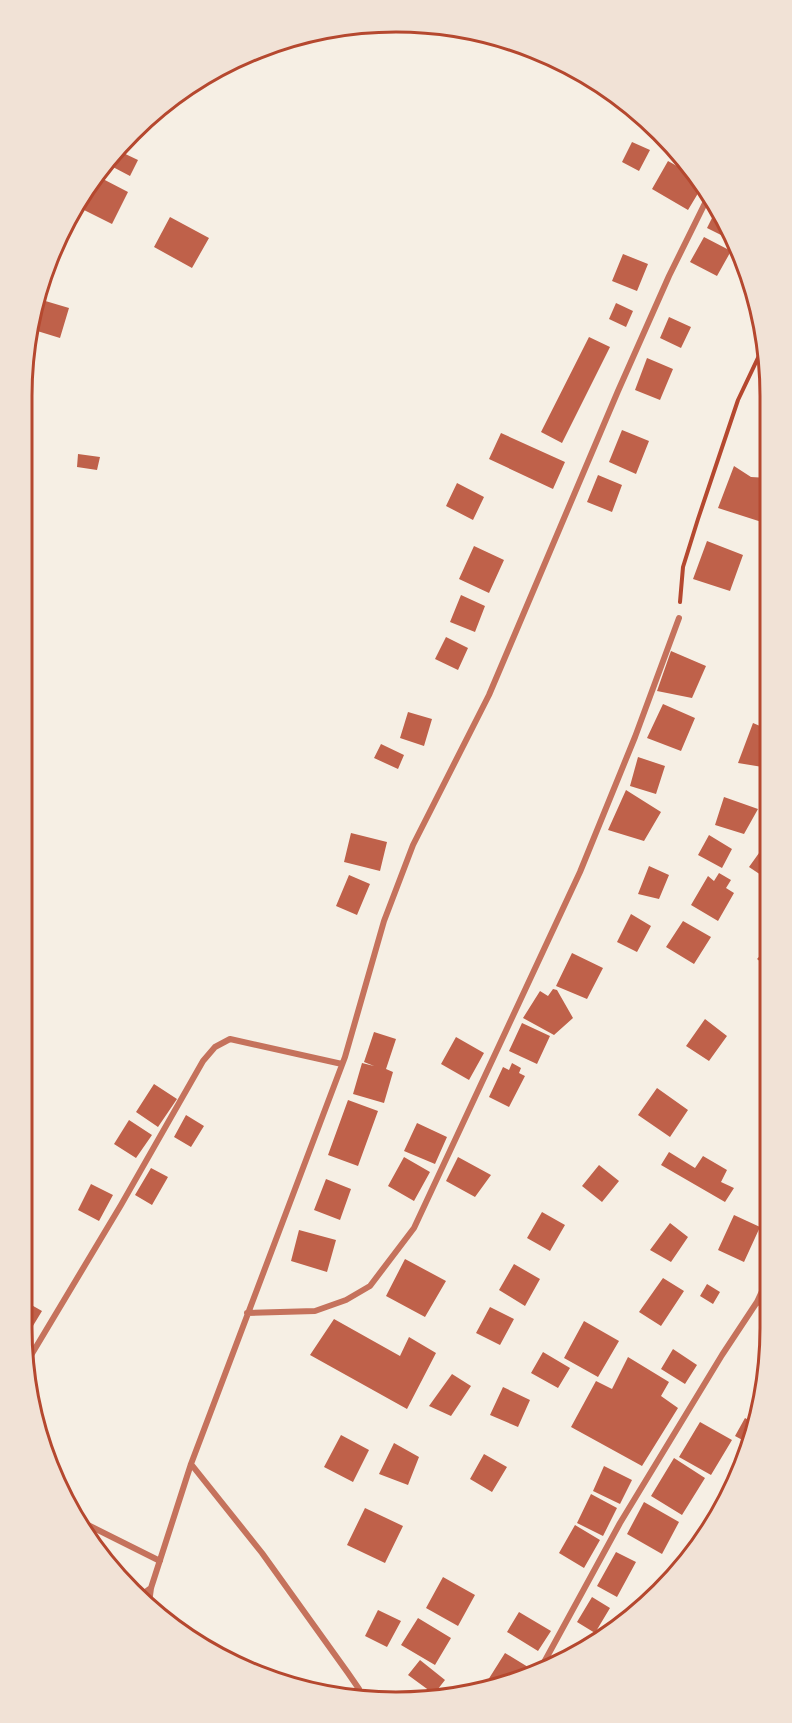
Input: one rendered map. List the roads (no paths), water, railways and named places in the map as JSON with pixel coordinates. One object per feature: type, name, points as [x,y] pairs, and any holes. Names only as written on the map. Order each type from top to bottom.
[{"type":"street","points":[[150,1595],[191,1464],[342,1065],[384,921],[413,845],[489,695],[627,370],[705,203]]},
{"type":"street","points":[[247,1313],[315,1311],[346,1300],[370,1286],[414,1228],[580,872],[679,618]]},
{"type":"street","points":[[32,1353],[121,1205],[203,1061],[215,1047],[230,1039],[342,1065]]},
{"type":"street","points":[[546,1659],[620,1523],[760,1296]]},
{"type":"street","points":[[191,1464],[262,1553],[359,1689]]},
{"type":"street","points":[[91,1526],[160,1560]]},
{"type":"street","points":[[145,1592],[150,1588]]}]
